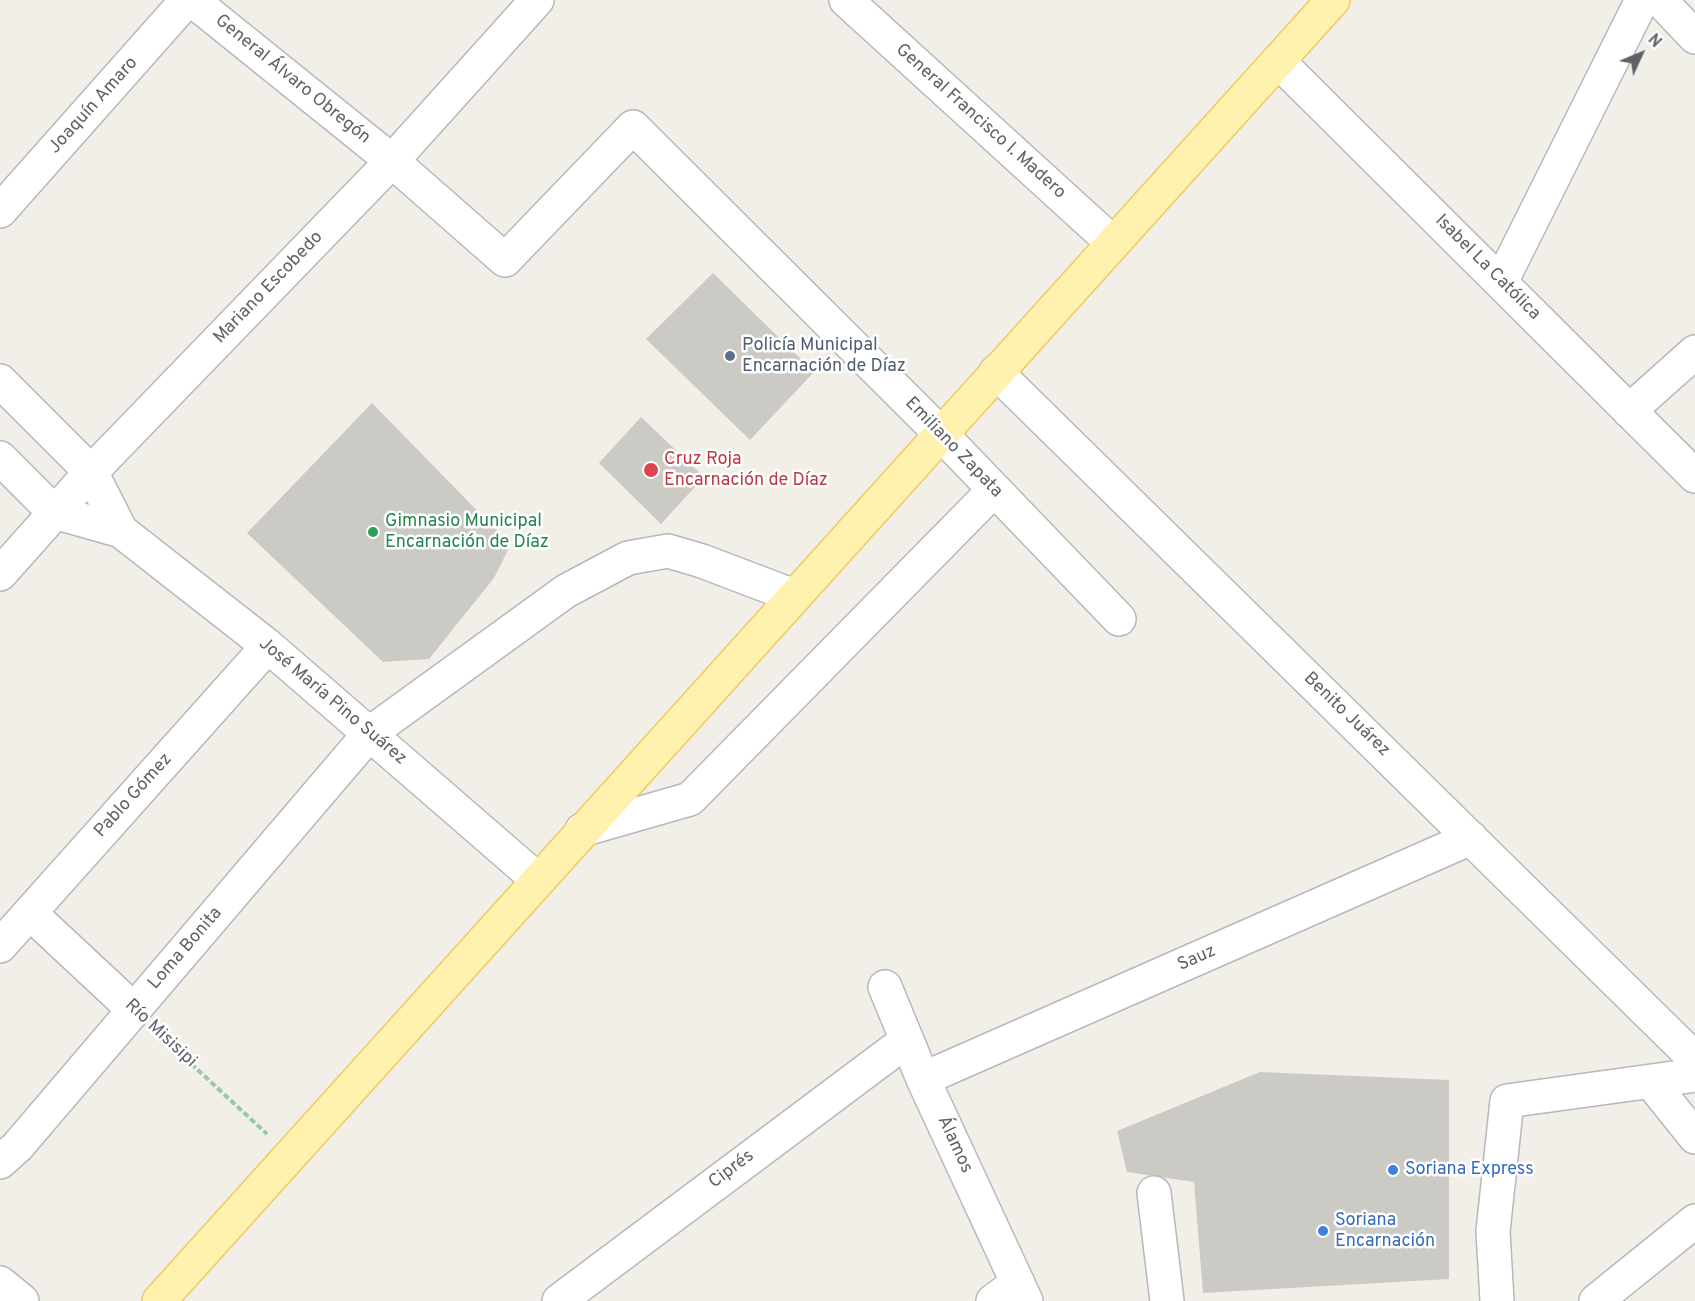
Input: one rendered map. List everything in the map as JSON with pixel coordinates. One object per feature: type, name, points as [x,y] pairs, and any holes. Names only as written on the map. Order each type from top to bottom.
[{"type":"main road","points":[[159,1301],[289,1154],[1333,0]]},
{"type":"street","name":"Joaquín Amaro","points":[[0,211],[187,0]]},
{"type":"street","name":"General Álvaro Obregón","points":[[192,0],[392,161],[506,261],[633,127]]},
{"type":"street","name":"Mariano Escobedo","points":[[0,574],[91,472],[392,161],[537,0]]},
{"type":"street","name":"General Francisco I. Madero","points":[[846,0],[1113,243]]},
{"type":"street","points":[[1501,282],[1642,0]]},
{"type":"street","points":[[1660,0],[1695,37]]},
{"type":"street","name":"Isabel La Católica","points":[[1278,61],[1695,476]]},
{"type":"street","name":"Emiliano Zapata","points":[[633,127],[940,434],[1119,619]]},
{"type":"street","points":[[1629,411],[1695,352]]},
{"type":"street","name":"Benito Juárez","points":[[996,372],[1695,1059]]},
{"type":"street","name":"José María Pino Suárez","points":[[0,381],[91,472],[121,531]]},
{"type":"street","name":"José María Pino Suárez","points":[[0,458],[54,512],[121,531],[268,646],[538,879]]},
{"type":"street","points":[[582,830],[690,799],[994,490]]},
{"type":"street","name":"Loma Bonita","points":[[0,1162],[17,1147],[370,733],[566,591],[628,558],[668,551],[794,596]]},
{"type":"street","name":"Pablo Gómez","points":[[0,946],[268,646]]},
{"type":"street","name":"Sauz","points":[[923,1079],[1471,838]]},
{"type":"street","name":"Río Misisipi","points":[[30,913],[134,1010]]},
{"type":"street","name":"Álamos","points":[[885,987],[1012,1295]]},
{"type":"street","name":"Ciprés","points":[[559,1301],[906,1041]]},
{"type":"street","points":[[1497,1301],[1493,1231],[1507,1101],[1695,1075]]},
{"type":"street","points":[[1651,1082],[1695,1137]]},
{"type":"street","points":[[1154,1193],[1167,1301]]},
{"type":"street","points":[[1596,1301],[1695,1221]]},
{"type":"street","points":[[0,1283],[22,1301]]},
{"type":"path","name":"Río Misisipi","points":[[134,1010],[289,1154]]},
{"type":"building","name":"Policía Municipal Encarnación de Díaz","points":[[713,273],[814,372],[750,440],[646,339]]},
{"type":"building","name":"Gimnasio Municipal Encarnación de Díaz","points":[[372,403],[498,532],[508,550],[494,578],[429,659],[383,662],[247,533]]},
{"type":"building","name":"Cruz Roja Encarnación de Díaz","points":[[641,417],[704,477],[661,524],[599,463]]},
{"type":"building","name":"Soriana Encarnación","points":[[1260,1072],[1449,1080],[1449,1279],[1203,1293],[1194,1182],[1127,1172],[1117,1131]]},
{"type":"place","name":"Policía Municipal Encarnación de Díaz","points":[[730,356]]},
{"type":"place","name":"Cruz Roja Encarnación de Díaz","points":[[651,470]]},
{"type":"place","name":"Gimnasio Municipal Encarnación de Díaz","points":[[373,532]]},
{"type":"place","name":"Soriana Express","points":[[1393,1170]]},
{"type":"place","name":"Soriana Encarnación","points":[[1323,1231]]}]
